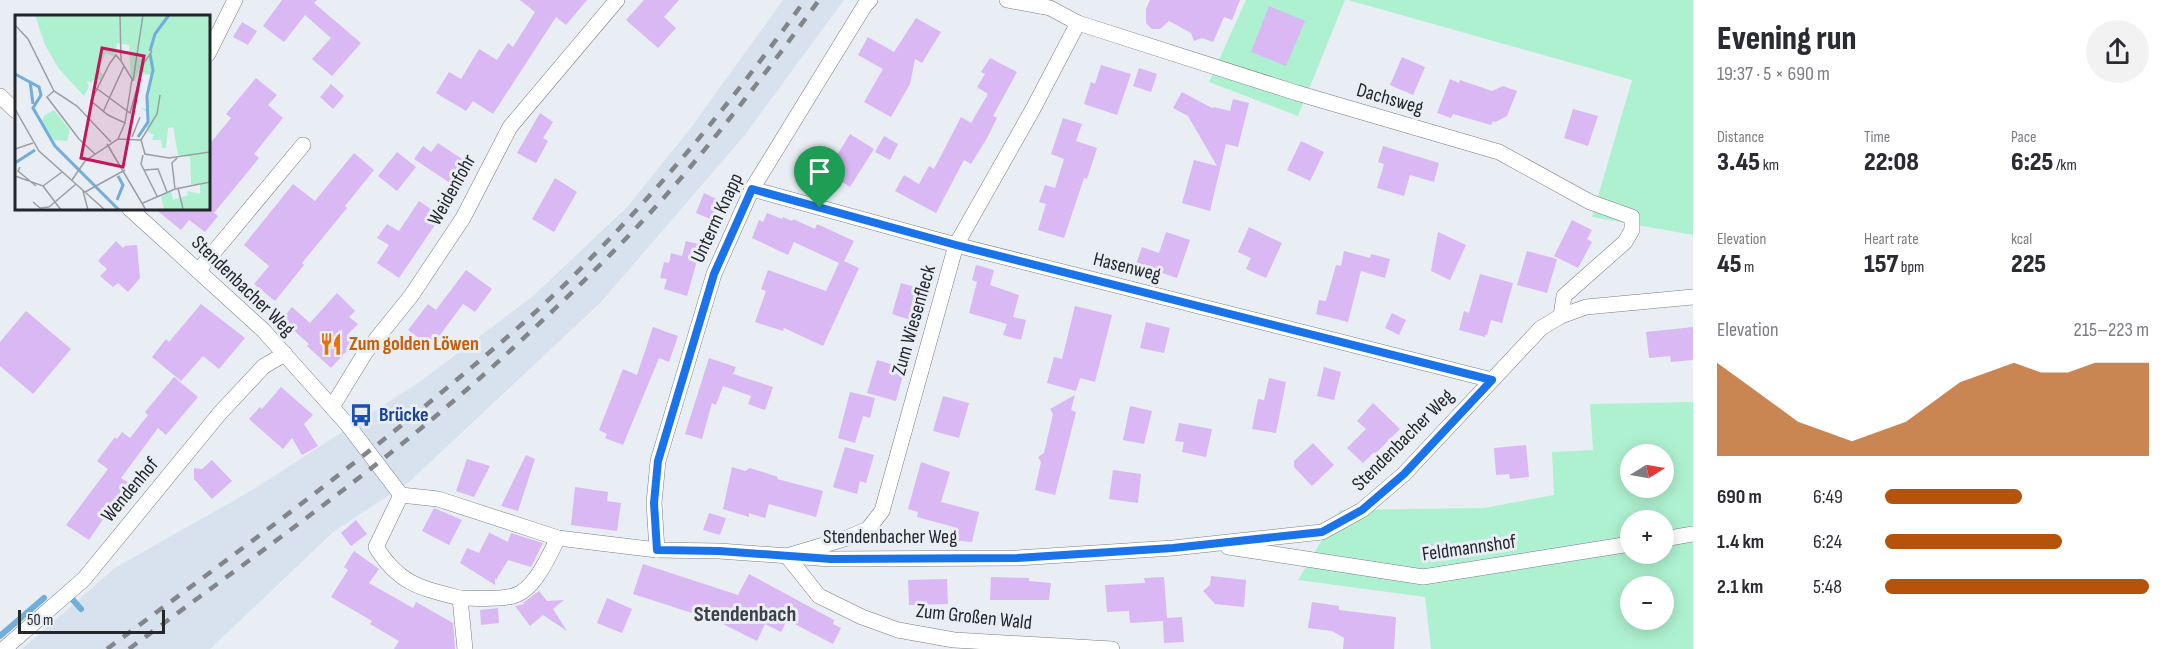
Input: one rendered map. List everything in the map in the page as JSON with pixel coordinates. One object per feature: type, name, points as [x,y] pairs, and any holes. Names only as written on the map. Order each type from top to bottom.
[{"type":"street","points":[[210,50],[235,0]]},
{"type":"street","name":"Weidenfohr","points":[[332,407],[365,353],[411,296],[463,218],[510,127],[617,0]]},
{"type":"street","name":"Unterm Knapp","points":[[657,550],[654,503],[658,461],[714,274],[752,189],[870,0]]},
{"type":"street","name":"Dachsweg","points":[[1007,0],[1050,9],[1078,23],[1297,93],[1499,152],[1590,202],[1632,218],[1632,230],[1625,242],[1564,296],[1561,316]]},
{"type":"street","name":"Zum Wiesenfleck","points":[[788,556],[847,538],[868,529],[882,511],[956,245],[1033,109],[1078,23]]},
{"type":"street","points":[[0,96],[15,110]]},
{"type":"street","points":[[199,270],[303,145]]},
{"type":"street","name":"Hasenweg","points":[[752,189],[956,245],[1492,380]]},
{"type":"street","name":"Stendenbacher Weg","points":[[131,210],[263,330],[332,407],[401,495],[438,500],[558,538],[657,550],[719,551],[831,559],[1017,558],[1173,548],[1322,532],[1362,510],[1404,474],[1541,328],[1561,316],[1586,307],[1693,297]]},
{"type":"street","name":"Wendenhof","points":[[4,649],[84,579],[220,413],[264,366],[285,354]]},
{"type":"street","points":[[401,495],[376,547],[387,565],[417,587],[460,598],[513,596],[526,589],[544,565],[558,538]]},
{"type":"street","points":[[1674,537],[1693,534]]},
{"type":"street","name":"Feldmannshof","points":[[1207,544],[1423,578],[1620,546]]},
{"type":"street","name":"Zum Großen Wald","points":[[788,556],[819,597],[862,617],[898,630],[954,640],[1112,649]]},
{"type":"street","points":[[460,598],[465,649]]},
{"type":"shaded area","points":[[783,0],[844,0],[744,136],[601,302],[409,482],[333,532],[210,649],[22,649],[115,568],[254,489],[421,381],[533,296],[627,207],[690,129]]},
{"type":"green space","points":[[1246,0],[1345,0],[1298,116],[1209,82]]},
{"type":"green space","points":[[1348,0],[1693,0],[1693,235],[1592,217],[1632,80]]},
{"type":"green space","points":[[1693,402],[1693,649],[1431,649],[1425,597],[1298,580],[1340,510],[1484,508],[1554,495],[1552,452],[1593,450],[1590,404]]},
{"type":"building","points":[[282,0],[317,0],[314,3],[361,43],[332,76],[312,59],[331,38],[305,15],[284,42],[263,26]]},
{"type":"building","points":[[520,0],[587,0],[566,25],[556,17],[493,114],[473,101],[466,111],[436,93],[449,72],[461,79],[479,49],[497,60],[508,43],[513,47],[535,12]]},
{"type":"building","points":[[644,0],[679,0],[664,17],[676,28],[658,48],[626,20]]},
{"type":"building","points":[[1150,0],[1240,0],[1232,20],[1224,17],[1213,42],[1202,38],[1194,41],[1191,33],[1169,21],[1160,29],[1152,29],[1146,23],[1146,9]]},
{"type":"building","points":[[1269,6],[1305,21],[1286,66],[1251,52]]},
{"type":"building","points":[[916,18],[941,32],[922,63],[915,59],[910,84],[891,117],[864,102],[883,69],[858,55],[868,37],[894,52]]},
{"type":"building","points":[[242,22],[257,31],[248,45],[233,37]]},
{"type":"building","points":[[1402,57],[1425,67],[1413,95],[1390,85]]},
{"type":"building","points":[[990,58],[1017,72],[993,116],[997,118],[987,138],[971,164],[964,160],[936,213],[895,191],[904,175],[919,184],[929,166],[934,169],[961,117],[971,123],[988,94],[977,87],[985,74],[981,72]]},
{"type":"building","points":[[1101,65],[1131,74],[1117,115],[1084,104],[1091,82],[1095,84]]},
{"type":"building","points":[[1139,68],[1157,74],[1151,92],[1133,86]]},
{"type":"building","points":[[256,78],[277,95],[268,105],[283,118],[254,154],[259,158],[214,213],[218,216],[205,232],[189,220],[181,230],[156,210],[210,210],[210,144],[231,118],[226,114]]},
{"type":"building","points":[[1450,79],[1492,91],[1503,86],[1517,91],[1507,116],[1493,121],[1491,125],[1453,114],[1451,118],[1437,113]]},
{"type":"building","points":[[331,84],[344,96],[333,109],[320,97]]},
{"type":"building","points":[[1182,92],[1212,108],[1230,111],[1233,99],[1249,103],[1238,147],[1226,144],[1210,211],[1182,203],[1194,160],[1217,166],[1188,116],[1173,108]]},
{"type":"building","points":[[1573,109],[1598,116],[1588,146],[1564,138]]},
{"type":"building","points":[[540,113],[553,122],[543,138],[548,141],[536,163],[517,153]]},
{"type":"building","points":[[1063,118],[1082,124],[1076,141],[1097,148],[1087,179],[1084,178],[1064,238],[1038,230],[1046,204],[1039,202],[1045,185],[1055,188],[1064,159],[1051,154]]},
{"type":"building","points":[[850,134],[874,149],[850,187],[827,172]]},
{"type":"building","points":[[884,136],[898,144],[890,160],[875,152]]},
{"type":"building","points":[[1301,141],[1324,152],[1310,181],[1287,170]]},
{"type":"building","points":[[438,143],[465,161],[450,183],[414,159],[423,146],[431,152]]},
{"type":"building","points":[[1383,146],[1439,163],[1434,182],[1410,175],[1404,196],[1377,188],[1384,164],[1378,162]]},
{"type":"building","points":[[397,152],[416,167],[397,191],[378,176]]},
{"type":"building","points":[[354,153],[374,170],[275,301],[254,284],[269,266],[244,245],[293,184],[315,201]]},
{"type":"building","points":[[555,178],[577,192],[554,232],[532,219]]},
{"type":"building","points":[[704,193],[723,202],[715,221],[696,213]]},
{"type":"building","points":[[419,201],[441,216],[399,278],[377,263],[389,245],[377,238],[387,224],[399,231]]},
{"type":"building","points":[[767,213],[782,219],[783,217],[792,221],[793,219],[815,229],[817,224],[854,241],[844,261],[859,268],[823,346],[784,328],[783,331],[755,322],[766,291],[761,289],[768,270],[826,291],[839,263],[794,242],[788,255],[752,238],[759,220],[763,222]]},
{"type":"building","points":[[1572,220],[1592,230],[1587,239],[1592,242],[1578,268],[1554,256]]},
{"type":"building","points":[[1249,227],[1282,243],[1266,278],[1246,269],[1251,258],[1238,252]]},
{"type":"building","points":[[1166,232],[1190,240],[1177,278],[1136,264],[1142,247],[1159,253]]},
{"type":"building","points":[[1438,232],[1466,245],[1450,280],[1431,271]]},
{"type":"building","points":[[116,241],[123,248],[137,245],[140,278],[128,292],[118,283],[113,287],[100,276],[107,269],[98,261]]},
{"type":"building","points":[[686,241],[706,246],[701,262],[697,261],[687,296],[664,289],[667,279],[660,278],[664,262],[669,263],[671,253],[682,256]]},
{"type":"building","points":[[1344,251],[1370,258],[1371,254],[1390,259],[1385,278],[1361,271],[1348,322],[1316,314],[1319,300],[1326,301],[1336,265],[1341,266]]},
{"type":"building","points":[[1527,251],[1557,259],[1547,293],[1517,285]]},
{"type":"building","points":[[976,265],[994,270],[990,285],[1019,295],[1013,317],[1026,320],[1021,340],[1003,335],[1007,324],[969,313],[977,282],[972,280]]},
{"type":"building","points":[[466,270],[492,289],[475,312],[463,304],[431,347],[408,330],[428,304],[436,310]]},
{"type":"building","points":[[1480,274],[1513,283],[1502,323],[1491,320],[1485,337],[1459,330],[1464,311],[1469,313]]},
{"type":"building","points":[[901,283],[926,290],[917,322],[892,314]]},
{"type":"building","points":[[337,293],[355,311],[349,317],[358,324],[347,335],[355,342],[331,368],[282,320],[292,307],[310,323]]},
{"type":"building","points":[[201,304],[245,338],[219,369],[203,356],[181,381],[152,357],[166,339],[169,342]]},
{"type":"building","points":[[1075,306],[1112,315],[1095,382],[1080,378],[1076,391],[1047,383],[1054,357],[1062,359]]},
{"type":"building","points":[[26,311],[71,349],[33,394],[0,366],[0,342]]},
{"type":"building","points":[[1392,313],[1406,320],[1399,335],[1385,328]]},
{"type":"building","points":[[1146,322],[1170,328],[1164,353],[1140,348]]},
{"type":"building","points":[[653,327],[678,336],[669,362],[659,358],[623,445],[605,438],[607,434],[599,430],[623,369],[637,375]]},
{"type":"building","points":[[1693,327],[1693,360],[1671,362],[1670,356],[1649,358],[1646,332]]},
{"type":"building","points":[[709,358],[736,367],[733,374],[773,387],[765,410],[748,404],[751,396],[723,386],[716,405],[712,403],[702,439],[685,434]]},
{"type":"building","points":[[877,360],[905,368],[896,401],[867,393]]},
{"type":"building","points":[[1324,367],[1341,372],[1334,400],[1317,396]]},
{"type":"building","points":[[174,377],[198,397],[166,435],[158,428],[121,478],[138,489],[128,504],[118,497],[89,540],[66,525],[108,469],[97,461],[115,437],[117,439],[122,432],[130,438],[148,415],[145,412]]},
{"type":"building","points":[[1269,378],[1286,382],[1276,433],[1252,429],[1258,399],[1264,400]]},
{"type":"building","points":[[281,387],[313,415],[304,424],[318,446],[302,455],[292,438],[283,449],[249,419],[260,407],[262,409]]},
{"type":"building","points":[[850,392],[875,398],[870,418],[863,416],[855,443],[838,438]]},
{"type":"building","points":[[1075,395],[1071,410],[1076,412],[1055,495],[1035,490],[1041,462],[1038,457],[1044,453],[1053,414],[1050,409]]},
{"type":"building","points":[[943,396],[969,403],[959,438],[933,431]]},
{"type":"building","points":[[1373,403],[1400,429],[1363,463],[1347,448],[1366,429],[1357,421]]},
{"type":"building","points":[[1130,406],[1152,411],[1144,444],[1123,440]]},
{"type":"building","points":[[1179,423],[1212,429],[1206,457],[1182,452],[1184,442],[1175,441]]},
{"type":"building","points":[[1313,443],[1334,465],[1312,486],[1294,467],[1294,461]]},
{"type":"building","points":[[1526,445],[1529,477],[1510,479],[1509,474],[1496,475],[1494,448]]},
{"type":"building","points":[[845,447],[874,455],[866,483],[860,481],[857,494],[833,487]]},
{"type":"building","points":[[526,455],[535,459],[518,511],[501,506]]},
{"type":"building","points":[[467,459],[490,466],[474,497],[456,491]]},
{"type":"building","points":[[212,460],[232,481],[212,499],[194,479],[194,468],[202,469]]},
{"type":"building","points":[[921,462],[950,472],[941,502],[979,512],[972,542],[951,540],[954,527],[917,517],[918,512],[908,509]]},
{"type":"building","points":[[732,467],[745,471],[750,468],[778,477],[777,479],[823,491],[816,517],[769,504],[765,518],[749,513],[749,517],[723,509]]},
{"type":"building","points":[[1113,470],[1141,474],[1138,503],[1109,499]]},
{"type":"building","points":[[575,487],[608,492],[607,501],[621,503],[617,531],[571,525]]},
{"type":"building","points":[[434,508],[462,520],[449,545],[422,531]]},
{"type":"building","points":[[709,513],[726,518],[720,535],[703,530]]},
{"type":"building","points":[[356,520],[367,534],[351,546],[341,533]]},
{"type":"building","points":[[490,531],[508,542],[511,533],[543,543],[531,567],[508,560],[496,580],[495,578],[495,585],[460,563],[467,548],[479,553]]},
{"type":"building","points":[[354,551],[379,569],[369,583],[413,608],[416,602],[453,623],[455,649],[394,649],[399,641],[370,624],[372,621],[331,597],[348,570],[344,567]]},
{"type":"building","points":[[643,564],[738,595],[749,574],[834,620],[833,624],[841,628],[833,644],[787,620],[781,632],[765,624],[757,641],[717,621],[633,594]]},
{"type":"building","points":[[1211,576],[1246,580],[1244,607],[1215,604],[1203,591],[1210,585]]},
{"type":"building","points":[[991,577],[1029,578],[1029,581],[1051,583],[1049,600],[990,600]]},
{"type":"building","points":[[1164,577],[1167,618],[1182,617],[1184,642],[1164,643],[1163,621],[1130,623],[1129,611],[1107,612],[1105,585],[1145,583],[1144,578]]},
{"type":"building","points":[[947,579],[948,604],[909,605],[908,580]]},
{"type":"building","points":[[539,591],[547,601],[564,600],[553,609],[567,631],[543,615],[530,626],[515,606],[525,604],[523,603]]},
{"type":"building","points":[[607,598],[632,609],[622,633],[597,623]]},
{"type":"building","points":[[1312,602],[1339,606],[1339,610],[1396,617],[1394,649],[1343,649],[1344,638],[1332,631],[1308,628]]},
{"type":"building","points":[[498,608],[499,623],[481,625],[480,610]]},
{"type":"waterway","points":[[0,636],[44,598]]},
{"type":"waterway","points":[[73,600],[81,609]]},
{"type":"railway","points":[[107,649],[369,451],[507,338],[541,307],[619,229],[676,166],[755,68],[805,0]]},
{"type":"railway","points":[[129,649],[373,466],[468,389],[535,328],[621,244],[662,200],[752,90],[819,0]]},
{"type":"place","name":"Zum golden Löwen","points":[[331,344]]},
{"type":"place","name":"Brücke","points":[[361,415]]},
{"type":"district","name":"Stendenbach","points":[[745,614]]},
{"type":"route","points":[[752,189],[820,208],[956,245],[1492,380],[1404,474],[1362,510],[1322,532],[1173,548],[1017,558],[831,559],[719,551],[657,550],[654,503],[658,461],[714,274],[752,189]]}]
